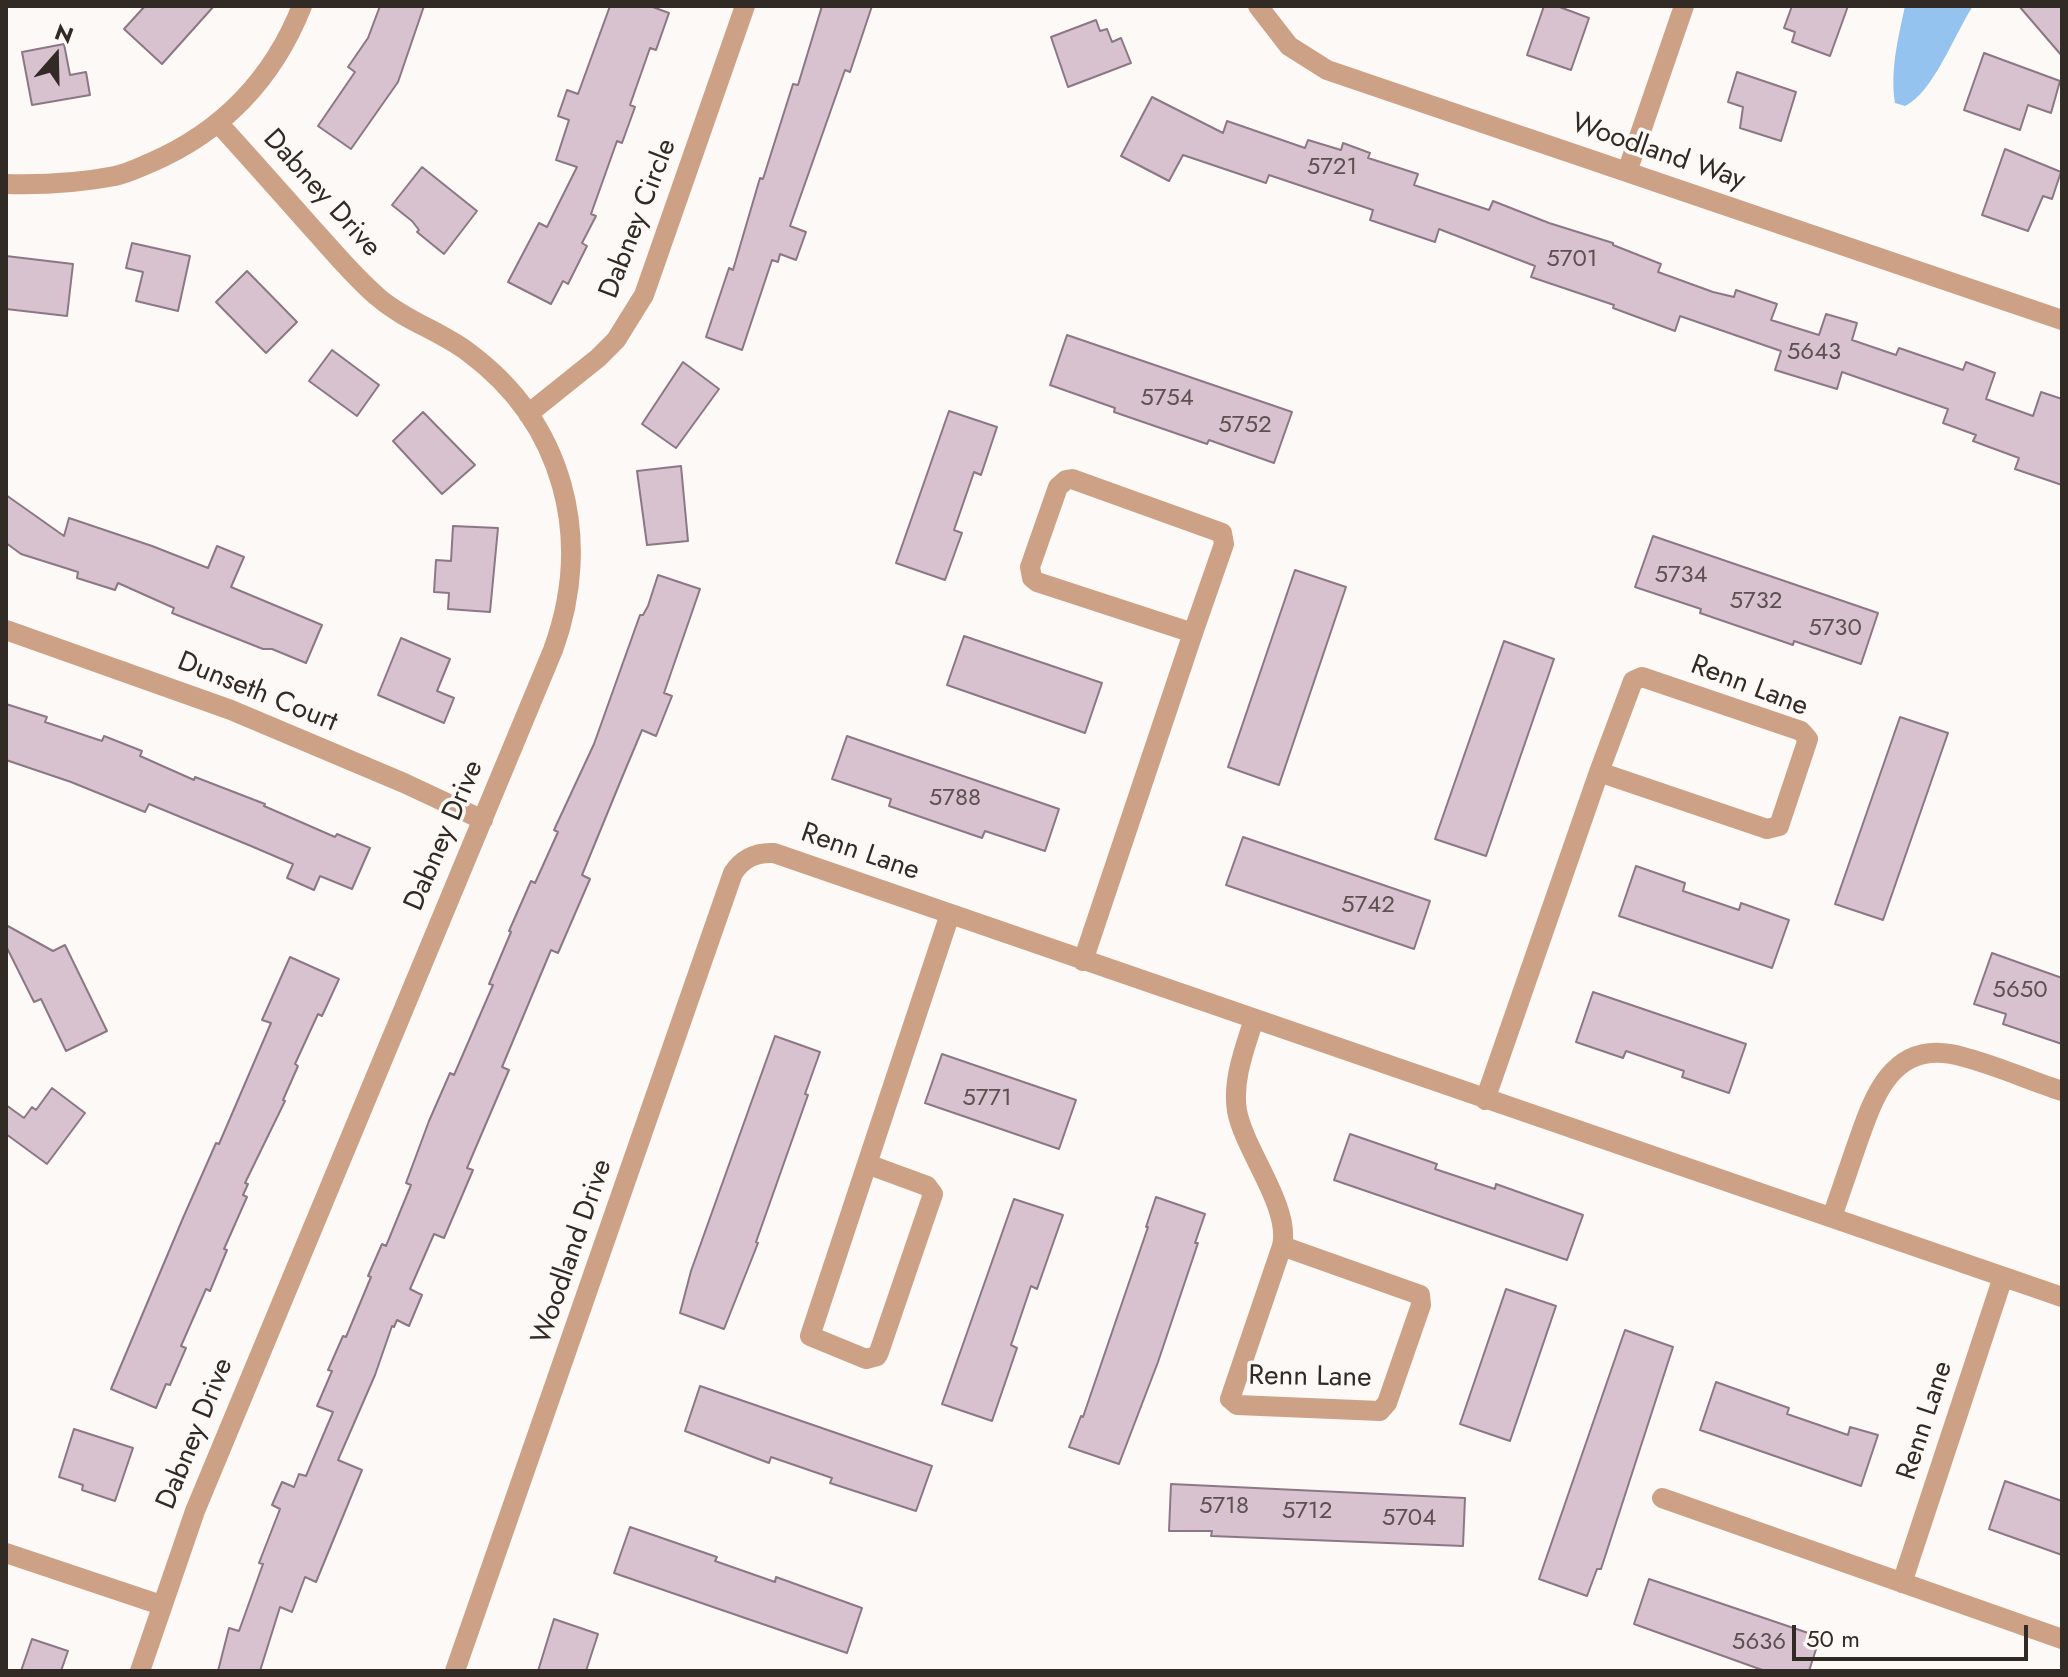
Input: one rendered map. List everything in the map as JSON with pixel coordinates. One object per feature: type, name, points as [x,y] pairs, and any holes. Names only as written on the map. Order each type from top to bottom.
[{"type":"street","points":[[6,184],[47,185],[116,176],[181,149],[219,124],[252,91],[287,41],[302,6]]},
{"type":"street","name":"Dabney Circle","points":[[528,414],[607,349],[632,317],[644,295],[745,6]]},
{"type":"street","name":"Woodland Way","points":[[1258,6],[1289,46],[1327,70],[2062,320]]},
{"type":"street","points":[[1627,172],[1684,6]]},
{"type":"street","name":"Dabney Drive","points":[[140,1671],[195,1511],[559,635],[571,579],[573,549],[564,493],[550,450],[528,414],[498,377],[468,352],[410,320],[379,298],[347,267],[219,124]]},
{"type":"street","points":[[1083,961],[1224,544],[1222,533],[1072,479],[1061,483],[1030,567],[1032,578],[1193,633]]},
{"type":"street","name":"Dunseth Court","points":[[6,630],[231,710],[417,788],[483,820]]},
{"type":"street","name":"Renn Lane","points":[[1485,1100],[1599,772],[1633,681],[1642,677],[1801,731],[1808,739],[1781,822],[1773,829],[1599,772]]},
{"type":"street","name":"Renn Lane","points":[[751,857],[774,853],[2062,1297]]},
{"type":"street","name":"Woodland Drive","points":[[455,1671],[733,873],[745,859],[751,857]]},
{"type":"street","points":[[867,1164],[927,1186],[933,1194],[879,1352],[877,1356],[866,1359],[810,1336],[867,1164],[950,914]]},
{"type":"street","name":"Renn Lane","points":[[1254,1019],[1238,1072],[1237,1109],[1247,1142],[1281,1215],[1284,1234],[1230,1399],[1237,1405],[1380,1411],[1387,1403],[1421,1305],[1420,1295],[1282,1246]]},
{"type":"street","points":[[1832,1217],[1875,1096],[1886,1077],[1911,1059],[1931,1054],[1953,1055],[2062,1091]]},
{"type":"street","name":"Renn Lane","points":[[1902,1583],[2003,1277]]},
{"type":"street","points":[[1662,1498],[2062,1639]]},
{"type":"street","points":[[6,1553],[161,1605]]},
{"type":"water","points":[[1905,6],[1973,6],[1934,76],[1925,89],[1905,106],[1895,103],[1893,79]]},
{"type":"building","points":[[145,6],[214,6],[162,64],[124,29]]},
{"type":"building","points":[[380,6],[424,6],[398,82],[351,149],[318,126],[355,72],[348,67],[368,38]]},
{"type":"building","points":[[610,6],[650,6],[669,13],[656,50],[650,48],[630,105],[635,107],[622,143],[617,141],[591,214],[596,216],[582,243],[587,246],[568,284],[563,281],[551,304],[508,282],[539,223],[547,227],[577,167],[556,160],[569,120],[558,116],[567,90],[578,94]]},
{"type":"building","points":[[822,6],[872,6],[850,72],[845,70],[790,226],[806,232],[796,260],[780,254],[778,262],[772,260],[742,350],[706,337],[729,268],[733,270],[760,178],[763,179],[793,84],[798,85]]},
{"type":"building","points":[[1544,6],[1557,6],[1589,18],[1571,70],[1527,55]]},
{"type":"building","points":[[1792,6],[1848,6],[1830,56],[1792,42],[1795,32],[1784,28]]},
{"type":"building","points":[[2019,6],[2062,6],[2062,56]]},
{"type":"building","points":[[1096,20],[1100,31],[1107,29],[1112,42],[1121,38],[1131,63],[1068,87],[1051,37]]},
{"type":"building","points":[[64,44],[70,75],[86,72],[90,95],[32,105],[22,52]]},
{"type":"building","points":[[1984,53],[2060,81],[2051,113],[2028,105],[2020,130],[1964,110]]},
{"type":"building","points":[[1737,72],[1796,92],[1781,141],[1740,128],[1743,107],[1728,102]]},
{"type":"building","points":[[1152,97],[1223,133],[1227,121],[1305,148],[1308,140],[1341,150],[1343,143],[1370,153],[1368,158],[1418,174],[1414,185],[1489,210],[1493,201],[1613,243],[1661,264],[1658,272],[1713,292],[1734,297],[1736,290],[1777,304],[1771,320],[1819,335],[1826,314],[1857,323],[1852,340],[1896,355],[1899,348],[1963,370],[1966,362],[1995,373],[1986,399],[2033,416],[2041,392],[2062,399],[2062,485],[2015,469],[2019,458],[1973,441],[1976,435],[1943,423],[1948,409],[1842,372],[1837,389],[1775,370],[1781,351],[1680,316],[1675,331],[1613,308],[1614,305],[1531,277],[1535,266],[1439,229],[1435,242],[1370,220],[1373,210],[1269,175],[1266,183],[1183,155],[1169,181],[1121,156]]},
{"type":"building","points":[[2005,149],[2061,172],[2052,199],[2043,196],[2028,231],[1982,215]]},
{"type":"building","points":[[422,167],[477,211],[444,254],[417,232],[419,230],[412,221],[392,205]]},
{"type":"building","points":[[132,243],[190,256],[178,311],[136,301],[143,272],[126,268]]},
{"type":"building","points":[[6,256],[73,264],[67,316],[6,309]]},
{"type":"building","points":[[247,271],[297,322],[266,353],[216,302]]},
{"type":"building","points":[[1067,335],[1292,412],[1274,463],[1114,412],[1115,408],[1050,385]]},
{"type":"building","points":[[332,350],[379,385],[357,416],[309,381]]},
{"type":"building","points":[[683,362],[719,389],[676,448],[642,424]]},
{"type":"building","points":[[949,411],[997,427],[981,475],[974,472],[954,530],[962,533],[945,580],[896,563]]},
{"type":"building","points":[[423,412],[475,465],[442,494],[393,441]]},
{"type":"building","points":[[681,466],[688,541],[647,545],[637,471]]},
{"type":"building","points":[[6,495],[64,536],[69,518],[208,568],[217,546],[244,557],[231,587],[322,625],[306,663],[172,613],[174,608],[118,583],[115,590],[77,578],[78,572],[21,554],[6,543]]},
{"type":"building","points":[[453,526],[498,528],[490,612],[448,609],[449,593],[434,592],[436,560],[451,561]]},
{"type":"building","points":[[1653,536],[1878,613],[1861,664],[1794,641],[1793,645],[1635,587]]},
{"type":"building","points":[[1295,570],[1346,587],[1279,785],[1228,767]]},
{"type":"building","points":[[658,575],[700,589],[664,693],[672,696],[656,736],[642,730],[582,875],[590,879],[558,953],[551,950],[502,1067],[509,1070],[467,1168],[473,1170],[444,1238],[434,1234],[410,1289],[422,1295],[409,1326],[397,1320],[392,1326],[375,1375],[338,1460],[362,1470],[316,1582],[305,1577],[292,1612],[280,1607],[260,1671],[218,1671],[229,1628],[239,1631],[263,1564],[259,1563],[280,1509],[272,1505],[282,1482],[294,1487],[299,1474],[306,1476],[333,1412],[317,1406],[332,1371],[328,1370],[343,1336],[346,1337],[382,1244],[386,1246],[411,1185],[406,1183],[429,1121],[450,1073],[454,1075],[493,985],[489,984],[509,931],[531,881],[535,883],[558,832],[554,830],[594,744],[640,615],[648,606]]},
{"type":"building","points":[[964,636],[1102,683],[1085,733],[947,685]]},
{"type":"building","points":[[401,638],[450,659],[437,691],[454,698],[444,723],[378,695]]},
{"type":"building","points":[[1504,641],[1554,659],[1486,856],[1435,839]]},
{"type":"building","points":[[6,704],[47,717],[45,722],[102,741],[104,736],[142,751],[140,756],[194,780],[195,777],[265,804],[335,837],[337,834],[370,848],[352,889],[320,876],[314,890],[287,878],[293,864],[251,846],[149,804],[145,812],[6,760]]},
{"type":"building","points":[[1900,717],[1948,733],[1883,920],[1835,904]]},
{"type":"building","points":[[847,736],[1059,809],[1045,851],[985,831],[982,838],[889,806],[891,799],[832,779]]},
{"type":"building","points":[[1243,837],[1430,901],[1414,949],[1226,885]]},
{"type":"building","points":[[1636,866],[1685,883],[1683,891],[1739,910],[1741,903],[1789,920],[1772,968],[1619,916]]},
{"type":"building","points":[[6,925],[53,951],[65,945],[107,1031],[66,1051],[41,999],[34,1002],[6,946]]},
{"type":"building","points":[[1992,953],[2062,978],[2062,1044],[2003,1024],[2006,1014],[1974,1004]]},
{"type":"building","points":[[290,957],[339,979],[322,1016],[318,1014],[295,1064],[298,1066],[285,1101],[245,1183],[248,1184],[243,1195],[247,1197],[224,1249],[227,1250],[181,1346],[186,1348],[170,1385],[166,1384],[156,1408],[111,1389],[183,1218],[271,1023],[262,1020]]},
{"type":"building","points":[[1593,992],[1746,1044],[1729,1093],[1682,1077],[1684,1071],[1626,1051],[1623,1058],[1576,1042]]},
{"type":"building","points":[[775,1036],[820,1052],[758,1243],[724,1329],[680,1313],[691,1271]]},
{"type":"building","points":[[942,1054],[1076,1100],[1059,1149],[925,1103]]},
{"type":"building","points":[[52,1088],[85,1113],[47,1164],[6,1134],[6,1105],[24,1118],[32,1107],[36,1110]]},
{"type":"building","points":[[1350,1134],[1437,1164],[1435,1169],[1495,1189],[1496,1184],[1583,1215],[1567,1260],[1334,1180]]},
{"type":"building","points":[[1156,1197],[1205,1214],[1158,1362],[1119,1464],[1069,1447],[1083,1417]]},
{"type":"building","points":[[1014,1199],[1063,1215],[1037,1289],[1031,1286],[1011,1345],[1017,1348],[992,1421],[942,1404]]},
{"type":"building","points":[[1506,1289],[1556,1306],[1510,1441],[1460,1424]]},
{"type":"building","points":[[1625,1330],[1673,1347],[1601,1569],[1597,1569],[1587,1596],[1539,1579]]},
{"type":"building","points":[[1716,1382],[1789,1408],[1787,1414],[1848,1435],[1850,1427],[1878,1435],[1861,1486],[1700,1430]]},
{"type":"building","points":[[700,1386],[932,1466],[916,1511],[830,1483],[832,1478],[771,1457],[769,1463],[685,1431]]},
{"type":"building","points":[[74,1429],[133,1448],[115,1501],[82,1490],[83,1485],[59,1477]]},
{"type":"building","points":[[2005,1481],[2062,1501],[2062,1555],[1989,1529]]},
{"type":"building","points":[[1171,1484],[1465,1498],[1463,1546],[1211,1536],[1212,1531],[1169,1531]]},
{"type":"building","points":[[630,1527],[717,1557],[715,1561],[775,1582],[776,1577],[862,1608],[847,1653],[614,1573]]},
{"type":"building","points":[[1649,1579],[1820,1637],[1809,1671],[1765,1671],[1634,1624]]},
{"type":"building","points":[[554,1619],[598,1634],[586,1671],[538,1671]]},
{"type":"building","points":[[32,1639],[68,1651],[61,1671],[21,1671]]}]
